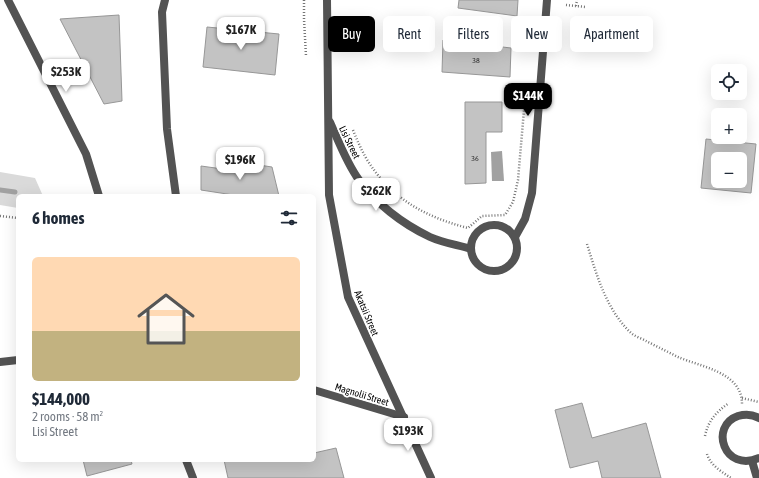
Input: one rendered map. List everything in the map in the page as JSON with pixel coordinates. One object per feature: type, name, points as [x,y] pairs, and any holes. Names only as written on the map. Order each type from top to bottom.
[{"type":"street","points":[[8,0],[86,154],[97,194]]},
{"type":"street","points":[[165,0],[162,12],[167,129],[176,194]]},
{"type":"street","name":"Lisi Street","points":[[327,0],[328,120],[358,179],[390,212],[407,224],[431,238],[471,249]]},
{"type":"street","points":[[515,237],[525,219],[532,193],[547,0]]},
{"type":"street","name":"Akatsii Street","points":[[328,120],[329,195],[348,297],[431,478]]},
{"type":"street","points":[[494,225],[506,228],[515,237],[517,252],[515,259],[504,269],[497,271],[482,268],[473,257],[471,249],[472,243],[478,232],[488,226],[494,225]]},
{"type":"street","points":[[0,362],[16,360]]},
{"type":"street","name":"Magnolii Street","points":[[316,391],[404,417]]},
{"type":"street","points":[[757,478],[755,459],[744,461],[731,455],[726,450],[723,443],[723,436],[725,428],[735,417],[750,414],[759,418]]},
{"type":"street","points":[[187,462],[193,478]]},
{"type":"path","points":[[304,0],[306,56]]},
{"type":"path","points":[[576,6],[577,0]]},
{"type":"path","points":[[566,5],[586,7]]},
{"type":"path","points":[[353,130],[366,158],[379,176],[394,192],[433,218],[468,228],[482,216],[505,215],[513,202],[518,180],[524,110]]},
{"type":"path","points":[[0,216],[16,218]]},
{"type":"path","points":[[587,244],[598,279],[610,306],[632,334],[679,357],[710,368],[726,376],[738,388],[742,398],[742,415]]},
{"type":"path","points":[[742,398],[759,402]]},
{"type":"path","points":[[705,436],[712,418],[720,409],[729,403]]},
{"type":"path","points":[[707,454],[708,458],[715,466],[731,478]]},
{"type":"shaded area","points":[[502,151],[504,181],[492,181],[491,152]]},
{"type":"shaded area","points":[[0,172],[35,178],[42,194],[16,194],[16,208],[0,205]]},
{"type":"building","points":[[459,0],[518,0],[517,16],[458,8]]},
{"type":"building","points":[[119,15],[122,101],[104,104],[60,19]]},
{"type":"building","points":[[207,27],[279,34],[275,75],[203,67]]},
{"type":"building","points":[[443,40],[443,52],[503,52],[503,47],[511,48],[510,77],[442,72]]},
{"type":"building","points":[[465,102],[502,102],[502,132],[486,132],[486,183],[465,184]]},
{"type":"building","points":[[706,139],[711,140],[711,144],[756,144],[751,193],[701,188]]},
{"type":"building","points":[[239,162],[272,167],[279,194],[227,194],[201,190],[201,166],[237,171]]},
{"type":"building","points":[[582,403],[592,438],[646,423],[661,478],[602,478],[598,461],[570,468],[555,410]]},
{"type":"building","points":[[336,448],[344,478],[228,478],[224,462],[316,462],[316,453]]},
{"type":"building","points":[[84,462],[132,462],[132,464],[87,476]]},
{"type":"waterway","points":[[0,190],[15,192]]}]
